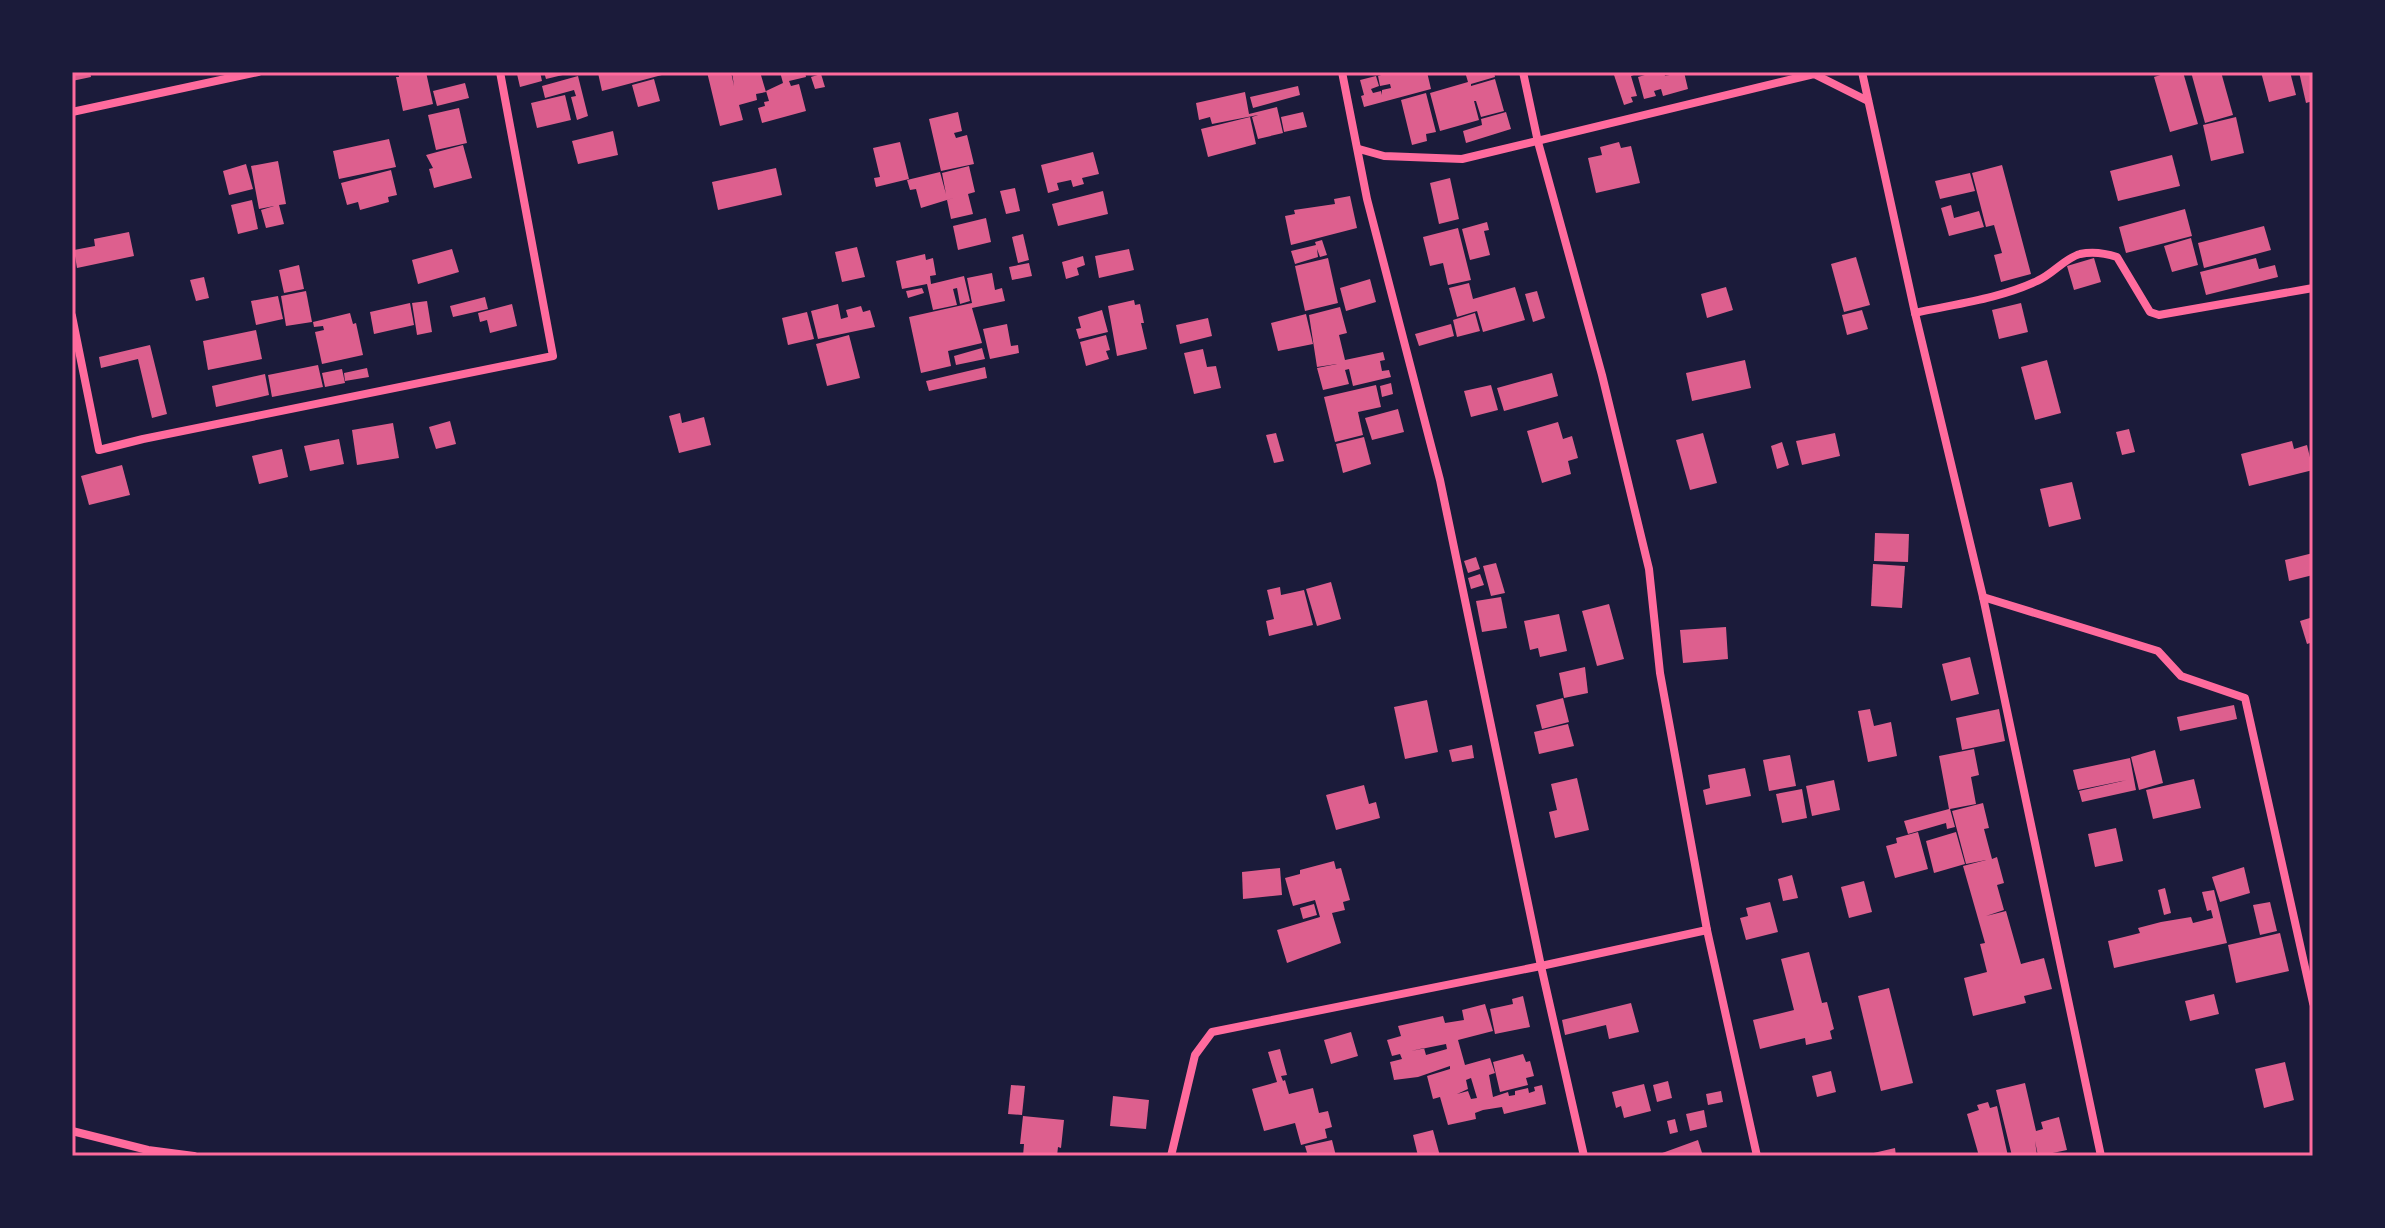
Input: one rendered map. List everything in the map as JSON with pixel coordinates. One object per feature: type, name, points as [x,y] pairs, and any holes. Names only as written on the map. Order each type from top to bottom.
[{"type":"street","points":[[72,112],[258,72]]},
{"type":"street","points":[[72,316],[99,450],[553,356],[500,72]]},
{"type":"street","points":[[1342,72],[1367,199],[1440,480],[1541,966],[1584,1156]]},
{"type":"street","points":[[1523,72],[1538,142],[1602,375],[1649,569],[1660,673],[1707,930],[1757,1156]]},
{"type":"street","points":[[1862,72],[1915,313],[1983,597],[2101,1156]]},
{"type":"street","points":[[1359,149],[1384,156],[1462,159],[1814,74],[1868,101]]},
{"type":"street","points":[[1915,313],[1997,296],[2037,281],[2075,255],[2089,253],[2117,257],[2150,312],[2159,315],[2313,288]]},
{"type":"street","points":[[1983,597],[2158,651],[2181,676],[2245,698],[2313,1003]]},
{"type":"street","points":[[1171,1156],[1195,1055],[1212,1032],[1707,930]]},
{"type":"street","points":[[72,1131],[128,1145],[194,1156]]},
{"type":"street","points":[[127,1156],[128,1145]]},
{"type":"building","points":[[72,72],[90,72],[91,77],[72,81]]},
{"type":"building","points":[[398,72],[426,72],[433,104],[403,111],[396,77],[399,77]]},
{"type":"building","points":[[540,72],[542,81],[520,87],[517,74]]},
{"type":"building","points":[[544,72],[571,72],[571,73],[546,79]]},
{"type":"building","points":[[599,72],[673,72],[602,91],[598,73]]},
{"type":"building","points":[[707,72],[731,72],[734,86],[732,72],[760,72],[766,92],[756,94],[757,100],[739,105],[743,120],[720,126]]},
{"type":"building","points":[[780,72],[805,72],[806,77],[789,81],[791,86],[799,84],[806,111],[762,123],[758,108],[769,101],[766,91],[783,83]]},
{"type":"building","points":[[1391,72],[1427,72],[1431,89],[1364,107],[1360,80],[1376,76],[1379,86],[1371,89],[1373,93],[1381,91],[1382,95],[1382,90],[1391,88],[1390,84],[1380,86],[1378,76]]},
{"type":"building","points":[[1465,72],[1494,72],[1495,77],[1471,86],[1495,79],[1504,111],[1481,117],[1474,101],[1479,120],[1440,131],[1430,93],[1468,82]]},
{"type":"building","points":[[1613,72],[1642,72],[1631,76],[1637,96],[1631,97],[1633,102],[1624,105]]},
{"type":"building","points":[[1664,72],[1665,76],[1684,72],[1688,89],[1663,96],[1661,89],[1654,91],[1656,96],[1644,99],[1638,77]]},
{"type":"building","points":[[2183,72],[2198,124],[2170,132],[2154,77]]},
{"type":"building","points":[[2191,72],[2221,72],[2233,115],[2205,123]]},
{"type":"building","points":[[2261,72],[2290,72],[2296,95],[2269,102]]},
{"type":"building","points":[[2299,72],[2313,72],[2313,101],[2306,103]]},
{"type":"building","points":[[821,74],[825,87],[815,89],[811,77]]},
{"type":"building","points":[[578,76],[588,116],[577,120],[571,97],[576,96],[574,90],[545,98],[542,86]]},
{"type":"building","points":[[654,79],[660,101],[638,107],[632,85]]},
{"type":"building","points":[[465,83],[469,98],[437,106],[433,91]]},
{"type":"building","points":[[1298,86],[1300,95],[1253,108],[1250,97]]},
{"type":"building","points":[[1245,92],[1249,114],[1277,107],[1283,133],[1258,139],[1252,117],[1258,115],[1212,124],[1210,117],[1199,120],[1196,103]]},
{"type":"building","points":[[1426,93],[1436,132],[1426,134],[1427,141],[1412,145],[1401,100]]},
{"type":"building","points":[[565,95],[571,120],[537,128],[531,103]]},
{"type":"building","points":[[459,108],[467,143],[436,150],[428,115]]},
{"type":"building","points":[[958,112],[962,131],[954,133],[956,138],[967,135],[974,164],[941,171],[929,119]]},
{"type":"building","points":[[1303,112],[1307,127],[1284,132],[1281,117]]},
{"type":"building","points":[[1506,112],[1511,129],[1466,143],[1463,131],[1482,125],[1481,119]]},
{"type":"building","points":[[1250,117],[1256,144],[1208,157],[1201,129]]},
{"type":"building","points":[[2236,117],[2244,153],[2211,161],[2203,125]]},
{"type":"building","points":[[613,131],[618,155],[578,164],[572,141]]},
{"type":"building","points":[[389,139],[396,167],[339,179],[333,151]]},
{"type":"building","points":[[900,142],[909,179],[876,187],[874,178],[880,177],[873,148]]},
{"type":"building","points":[[1619,142],[1621,148],[1631,146],[1640,183],[1596,193],[1588,158],[1602,155],[1600,147]]},
{"type":"building","points":[[463,145],[472,178],[434,188],[429,169],[433,168],[426,155]]},
{"type":"building","points":[[1093,152],[1099,174],[1082,178],[1084,184],[1073,187],[1071,180],[1057,183],[1059,190],[1048,193],[1041,165]]},
{"type":"building","points":[[2172,155],[2180,186],[2118,201],[2110,171]]},
{"type":"building","points":[[278,161],[286,204],[279,205],[284,224],[266,228],[261,210],[274,206],[259,209],[251,166]]},
{"type":"building","points":[[246,164],[253,189],[229,195],[223,171]]},
{"type":"building","points":[[2002,165],[2031,274],[2001,282],[1994,255],[2002,253],[1994,225],[1986,227],[1972,173]]},
{"type":"building","points":[[969,166],[975,192],[968,194],[973,214],[951,219],[947,200],[963,195],[921,208],[916,189],[910,190],[907,180],[940,172],[946,194],[942,173]]},
{"type":"building","points":[[776,168],[782,195],[718,210],[712,182]]},
{"type":"building","points":[[391,170],[397,195],[388,197],[389,202],[360,210],[358,202],[347,205],[341,183]]},
{"type":"building","points":[[1970,173],[1975,191],[1940,199],[1935,181]]},
{"type":"building","points":[[1450,178],[1459,219],[1439,224],[1430,183]]},
{"type":"building","points":[[1015,188],[1020,211],[1006,214],[1000,191]]},
{"type":"building","points":[[1103,191],[1108,214],[1058,226],[1052,204]]},
{"type":"building","points":[[1350,196],[1357,228],[1291,245],[1285,216],[1295,214],[1294,210],[1335,204],[1334,199]]},
{"type":"building","points":[[252,200],[258,229],[238,234],[231,205]]},
{"type":"building","points":[[1951,205],[1954,218],[1979,211],[1984,227],[1949,236],[1941,208]]},
{"type":"building","points":[[2185,209],[2192,236],[2126,253],[2119,227]]},
{"type":"building","points":[[986,218],[991,242],[958,250],[953,226]]},
{"type":"building","points":[[1487,222],[1489,230],[1484,231],[1490,255],[1470,260],[1462,229]]},
{"type":"building","points":[[2264,226],[2271,250],[2204,268],[2198,243]]},
{"type":"building","points":[[1458,228],[1471,280],[1448,285],[1443,263],[1430,266],[1423,237]]},
{"type":"building","points":[[129,232],[134,256],[77,268],[74,250],[95,246],[94,239]]},
{"type":"building","points":[[1023,234],[1029,260],[1018,263],[1012,237]]},
{"type":"building","points":[[2191,238],[2198,265],[2172,272],[2164,246]]},
{"type":"building","points":[[1322,240],[1327,255],[1320,257],[1317,249],[1318,257],[1295,264],[1291,251],[1316,245],[1315,242]]},
{"type":"building","points":[[857,247],[865,277],[842,282],[835,252]]},
{"type":"building","points":[[452,249],[459,272],[418,284],[412,260]]},
{"type":"building","points":[[1129,249],[1134,270],[1099,278],[1095,256]]},
{"type":"building","points":[[925,254],[926,260],[933,258],[936,275],[930,276],[931,284],[964,276],[970,301],[960,304],[957,288],[953,289],[957,305],[933,310],[927,284],[902,289],[896,261]]},
{"type":"building","points":[[1083,256],[1085,265],[1077,268],[1079,275],[1066,279],[1062,262]]},
{"type":"building","points":[[1856,257],[1870,305],[1844,312],[1831,264]]},
{"type":"building","points":[[1328,258],[1338,303],[1305,311],[1295,266]]},
{"type":"building","points":[[2094,258],[2101,282],[2074,290],[2067,266]]},
{"type":"building","points":[[2256,258],[2259,269],[2275,265],[2278,277],[2206,295],[2200,272]]},
{"type":"building","points":[[1029,263],[1032,276],[1012,280],[1009,267]]},
{"type":"building","points":[[299,265],[304,289],[284,293],[279,270]]},
{"type":"building","points":[[992,273],[995,290],[1002,288],[1005,301],[972,308],[982,343],[948,351],[951,366],[921,373],[909,317],[972,303],[967,278]]},
{"type":"building","points":[[204,277],[209,298],[196,301],[190,280]]},
{"type":"building","points":[[1370,279],[1376,302],[1346,311],[1340,288]]},
{"type":"building","points":[[1469,283],[1473,299],[1515,287],[1525,320],[1483,332],[1477,311],[1457,317],[1449,288]]},
{"type":"building","points":[[1726,287],[1733,310],[1707,318],[1701,294]]},
{"type":"building","points":[[922,288],[924,293],[908,298],[906,291]]},
{"type":"building","points":[[306,291],[312,322],[286,326],[281,296]]},
{"type":"building","points":[[1537,291],[1545,318],[1533,322],[1525,294]]},
{"type":"building","points":[[278,296],[283,319],[256,325],[251,301]]},
{"type":"building","points":[[485,297],[488,309],[453,317],[450,306]]},
{"type":"building","points":[[1134,300],[1135,305],[1140,304],[1147,349],[1117,356],[1108,306]]},
{"type":"building","points":[[427,301],[432,332],[417,335],[412,303]]},
{"type":"building","points":[[410,303],[414,325],[374,334],[370,312]]},
{"type":"building","points":[[2021,303],[2028,332],[1999,339],[1992,310]]},
{"type":"building","points":[[512,304],[517,326],[490,333],[487,320],[480,322],[478,313]]},
{"type":"building","points":[[838,304],[841,319],[848,317],[846,310],[861,306],[863,312],[870,310],[875,327],[818,339],[811,311]]},
{"type":"building","points":[[1340,307],[1347,333],[1339,335],[1345,360],[1383,352],[1385,360],[1380,361],[1382,371],[1389,370],[1391,377],[1353,386],[1349,369],[1345,370],[1349,384],[1323,390],[1317,368],[1337,364],[1317,367],[1309,315]]},
{"type":"building","points":[[1102,310],[1108,332],[1079,339],[1076,329],[1081,328],[1078,317]]},
{"type":"building","points":[[1862,310],[1868,329],[1847,335],[1842,315]]},
{"type":"building","points":[[807,312],[814,339],[788,345],[782,318]]},
{"type":"building","points":[[350,313],[353,324],[356,323],[363,355],[322,364],[315,332],[324,330],[323,326],[314,327],[313,322]]},
{"type":"building","points":[[1475,313],[1480,331],[1457,337],[1453,320]]},
{"type":"building","points":[[1306,314],[1313,344],[1278,351],[1271,323]]},
{"type":"building","points":[[1208,318],[1212,336],[1180,344],[1176,325]]},
{"type":"building","points":[[1007,324],[1011,346],[1018,345],[1019,353],[990,359],[983,329]]},
{"type":"building","points":[[1451,324],[1454,336],[1419,346],[1415,334]]},
{"type":"building","points":[[256,330],[262,359],[208,370],[203,341]]},
{"type":"building","points":[[849,335],[860,378],[827,386],[816,344]]},
{"type":"building","points":[[1106,335],[1109,359],[1086,366],[1080,342]]},
{"type":"building","points":[[150,345],[167,414],[152,418],[138,359],[101,368],[99,357]]},
{"type":"building","points":[[982,348],[985,359],[956,365],[954,356]]},
{"type":"building","points":[[1203,349],[1207,367],[1216,366],[1221,388],[1194,394],[1184,353]]},
{"type":"building","points":[[1745,360],[1751,388],[1692,401],[1686,373]]},
{"type":"building","points":[[2047,360],[2061,413],[2035,420],[2021,367]]},
{"type":"building","points":[[318,365],[323,387],[272,397],[268,375]]},
{"type":"building","points":[[985,367],[987,378],[929,391],[926,381]]},
{"type":"building","points":[[367,368],[369,377],[345,381],[344,373]]},
{"type":"building","points":[[342,369],[345,383],[325,387],[322,373]]},
{"type":"building","points":[[1552,373],[1558,396],[1504,411],[1497,388]]},
{"type":"building","points":[[265,374],[269,395],[216,407],[212,386]]},
{"type":"building","points":[[1391,383],[1393,394],[1382,397],[1380,386]]},
{"type":"building","points":[[1376,385],[1381,407],[1358,412],[1363,435],[1335,442],[1324,397]]},
{"type":"building","points":[[1491,385],[1498,410],[1471,417],[1464,391]]},
{"type":"building","points":[[1398,409],[1404,432],[1372,440],[1365,418]]},
{"type":"building","points":[[680,413],[682,423],[704,417],[711,445],[679,453],[669,416]]},
{"type":"building","points":[[450,421],[456,444],[436,449],[429,427]]},
{"type":"building","points":[[1558,422],[1563,439],[1572,436],[1578,458],[1568,461],[1571,474],[1542,483],[1527,431]]},
{"type":"building","points":[[393,423],[399,458],[357,465],[352,430]]},
{"type":"building","points":[[2129,429],[2135,452],[2122,455],[2116,432]]},
{"type":"building","points":[[1276,433],[1284,461],[1274,463],[1266,435]]},
{"type":"building","points":[[1703,433],[1717,483],[1690,490],[1676,440]]},
{"type":"building","points":[[1835,433],[1840,456],[1802,465],[1796,441]]},
{"type":"building","points":[[1364,437],[1371,464],[1343,473],[1336,444]]},
{"type":"building","points":[[339,439],[344,464],[310,471],[304,446]]},
{"type":"building","points":[[2292,441],[2294,449],[2307,445],[2313,470],[2249,486],[2241,454]]},
{"type":"building","points":[[1782,442],[1789,465],[1777,469],[1771,446]]},
{"type":"building","points":[[282,449],[288,477],[259,484],[252,456]]},
{"type":"building","points":[[122,465],[130,495],[89,505],[81,476]]},
{"type":"building","points":[[2072,482],[2081,519],[2049,527],[2040,489]]},
{"type":"building","points":[[1875,533],[1909,534],[1908,562],[1874,561]]},
{"type":"building","points":[[2313,553],[2313,575],[2289,581],[2285,560]]},
{"type":"building","points":[[1476,557],[1480,569],[1468,573],[1464,561]]},
{"type":"building","points":[[1496,563],[1505,593],[1491,596],[1483,566]]},
{"type":"building","points":[[1873,564],[1905,566],[1902,608],[1871,606]]},
{"type":"building","points":[[1480,574],[1484,585],[1471,589],[1468,578]]},
{"type":"building","points":[[1331,582],[1341,619],[1317,626],[1306,589]]},
{"type":"building","points":[[1280,587],[1281,595],[1304,590],[1313,625],[1269,636],[1266,621],[1274,619],[1267,590]]},
{"type":"building","points":[[1501,597],[1507,628],[1482,632],[1476,601]]},
{"type":"building","points":[[1609,604],[1624,659],[1597,666],[1582,611]]},
{"type":"building","points":[[1559,614],[1567,651],[1540,657],[1538,648],[1530,650],[1524,621]]},
{"type":"building","points":[[2313,617],[2313,642],[2307,644],[2300,621]]},
{"type":"building","points":[[1726,627],[1728,659],[1683,663],[1680,630]]},
{"type":"building","points":[[1970,657],[1979,694],[1951,701],[1942,664]]},
{"type":"building","points":[[1585,667],[1588,693],[1564,698],[1559,673]]},
{"type":"building","points":[[1563,698],[1569,722],[1542,729],[1536,705]]},
{"type":"building","points":[[1427,700],[1438,752],[1405,759],[1394,707]]},
{"type":"building","points":[[2234,705],[2237,719],[2180,731],[2177,717]]},
{"type":"building","points":[[1870,709],[1874,726],[1891,722],[1897,756],[1868,762],[1858,711]]},
{"type":"building","points":[[1999,709],[2005,741],[1962,750],[1956,718]]},
{"type":"building","points":[[1568,724],[1574,746],[1539,754],[1534,732]]},
{"type":"building","points":[[1472,745],[1474,758],[1452,762],[1449,750]]},
{"type":"building","points":[[1974,749],[1979,775],[1971,777],[1976,804],[1950,809],[1955,827],[1947,829],[1946,823],[1908,834],[1904,821],[1949,809],[1939,756]]},
{"type":"building","points":[[2155,750],[2163,783],[2139,790],[2131,757]]},
{"type":"building","points":[[1790,755],[1796,786],[1769,791],[1763,760]]},
{"type":"building","points":[[2130,758],[2136,790],[2082,802],[2079,791],[2127,780],[2078,790],[2073,770]]},
{"type":"building","points":[[1745,768],[1751,796],[1706,805],[1703,790],[1710,788],[1708,775]]},
{"type":"building","points":[[1577,778],[1589,830],[1555,838],[1549,812],[1557,810],[1551,784]]},
{"type":"building","points":[[2194,779],[2201,808],[2153,819],[2146,790]]},
{"type":"building","points":[[1834,780],[1840,810],[1812,816],[1806,786]]},
{"type":"building","points":[[1364,785],[1369,804],[1376,802],[1380,818],[1336,830],[1326,795]]},
{"type":"building","points":[[1802,789],[1807,818],[1782,823],[1776,794]]},
{"type":"building","points":[[1983,803],[1989,828],[1984,829],[1992,859],[1997,857],[2004,883],[1997,885],[2004,910],[1986,916],[2006,911],[2021,964],[2044,958],[2052,989],[2024,996],[2026,1003],[1973,1016],[1964,978],[1987,972],[1980,944],[1985,943],[1963,866],[1986,860],[1966,864],[1952,811]]},
{"type":"building","points":[[2116,828],[2123,861],[2095,867],[2088,834]]},
{"type":"building","points":[[1918,832],[1928,869],[1895,878],[1886,846],[1897,843],[1896,838]]},
{"type":"building","points":[[1956,832],[1965,864],[1934,873],[1926,841]]},
{"type":"building","points":[[1334,861],[1336,869],[1341,868],[1350,900],[1343,902],[1345,910],[1332,913],[1341,943],[1287,963],[1277,930],[1320,917],[1315,900],[1293,906],[1285,878],[1300,874],[1300,870]]},
{"type":"building","points":[[2244,867],[2250,893],[2220,902],[2212,877]]},
{"type":"building","points":[[1280,868],[1282,895],[1243,899],[1242,872]]},
{"type":"building","points":[[1792,875],[1798,898],[1783,901],[1778,879]]},
{"type":"building","points":[[1864,881],[1872,912],[1849,918],[1841,887]]},
{"type":"building","points":[[2165,888],[2171,913],[2164,915],[2158,890]]},
{"type":"building","points":[[2214,890],[2227,943],[2114,968],[2108,941],[2140,933],[2138,928],[2161,922],[2191,917],[2193,923],[2213,918],[2211,910],[2207,911],[2202,892]]},
{"type":"building","points":[[1770,902],[1778,932],[1746,940],[1740,918],[1748,916],[1746,908]]},
{"type":"building","points":[[2270,902],[2277,931],[2260,935],[2253,905]]},
{"type":"building","points":[[1314,904],[1317,915],[1303,919],[1300,908]]},
{"type":"building","points":[[2280,933],[2289,971],[2236,983],[2228,945]]},
{"type":"building","points":[[1809,952],[1822,1003],[1827,1002],[1834,1029],[1830,1031],[1832,1039],[1806,1045],[1805,1038],[1760,1049],[1753,1020],[1794,1010],[1781,959]]},
{"type":"building","points":[[1889,988],[1913,1083],[1881,1091],[1858,996]]},
{"type":"building","points":[[2214,994],[2219,1014],[2190,1021],[2185,1001]]},
{"type":"building","points":[[1523,996],[1530,1027],[1495,1034],[1490,1009],[1513,1004],[1512,999]]},
{"type":"building","points":[[1631,1003],[1639,1032],[1609,1039],[1606,1025],[1565,1035],[1562,1020]]},
{"type":"building","points":[[1485,1004],[1493,1031],[1458,1040],[1465,1065],[1490,1058],[1495,1073],[1489,1075],[1493,1097],[1508,1092],[1509,1096],[1515,1095],[1515,1091],[1528,1088],[1529,1093],[1535,1091],[1534,1087],[1542,1085],[1546,1104],[1504,1114],[1502,1107],[1483,1110],[1475,1113],[1476,1119],[1448,1125],[1440,1097],[1433,1099],[1427,1076],[1450,1069],[1450,1066],[1418,1077],[1394,1080],[1390,1062],[1402,1059],[1400,1054],[1392,1056],[1387,1040],[1401,1036],[1398,1026],[1443,1016],[1445,1023],[1464,1020],[1462,1010]],"holes":[[[1446,1044],[1447,1049],[1426,1055],[1424,1048]],[[1471,1078],[1477,1098],[1471,1099],[1468,1091],[1457,1094],[1468,1089],[1466,1080]]]},
{"type":"building","points":[[1351,1032],[1358,1056],[1331,1064],[1324,1040]]},
{"type":"building","points":[[1280,1049],[1287,1075],[1281,1076],[1289,1094],[1313,1088],[1319,1113],[1328,1111],[1332,1127],[1325,1129],[1327,1138],[1301,1145],[1295,1123],[1264,1131],[1252,1089],[1277,1082],[1268,1052]]},
{"type":"building","points":[[1523,1054],[1526,1062],[1530,1061],[1534,1076],[1526,1078],[1528,1085],[1500,1092],[1493,1062]]},
{"type":"building","points":[[2285,1062],[2294,1100],[2264,1108],[2255,1069]]},
{"type":"building","points":[[1831,1071],[1836,1092],[1817,1097],[1812,1076]]},
{"type":"building","points":[[1668,1081],[1672,1098],[1657,1102],[1653,1085]]},
{"type":"building","points":[[2025,1083],[2036,1131],[2043,1129],[2041,1122],[2059,1117],[2067,1150],[2038,1156],[2035,1141],[2037,1155],[2012,1156],[1996,1090]]},
{"type":"building","points":[[1644,1084],[1651,1111],[1624,1118],[1621,1106],[1616,1108],[1612,1092]]},
{"type":"building","points":[[1011,1085],[1025,1086],[1022,1115],[1008,1114]]},
{"type":"building","points":[[1721,1091],[1723,1102],[1708,1105],[1706,1094]]},
{"type":"building","points":[[1113,1096],[1149,1100],[1146,1129],[1110,1126]]},
{"type":"building","points":[[1988,1102],[1990,1108],[1997,1106],[2008,1156],[1979,1156],[1967,1114],[1979,1110],[1977,1105]]},
{"type":"building","points":[[1704,1110],[1707,1127],[1690,1131],[1686,1114]]},
{"type":"building","points":[[1023,1116],[1064,1120],[1057,1156],[1023,1156],[1024,1144],[1020,1144]]},
{"type":"building","points":[[1675,1119],[1678,1132],[1670,1134],[1667,1121]]},
{"type":"building","points":[[1433,1130],[1440,1156],[1418,1156],[1413,1135]]},
{"type":"building","points":[[1332,1140],[1336,1156],[1308,1156],[1305,1146]]},
{"type":"building","points":[[1698,1140],[1703,1156],[1654,1156]]},
{"type":"building","points":[[1895,1148],[1896,1156],[1865,1155]]}]
